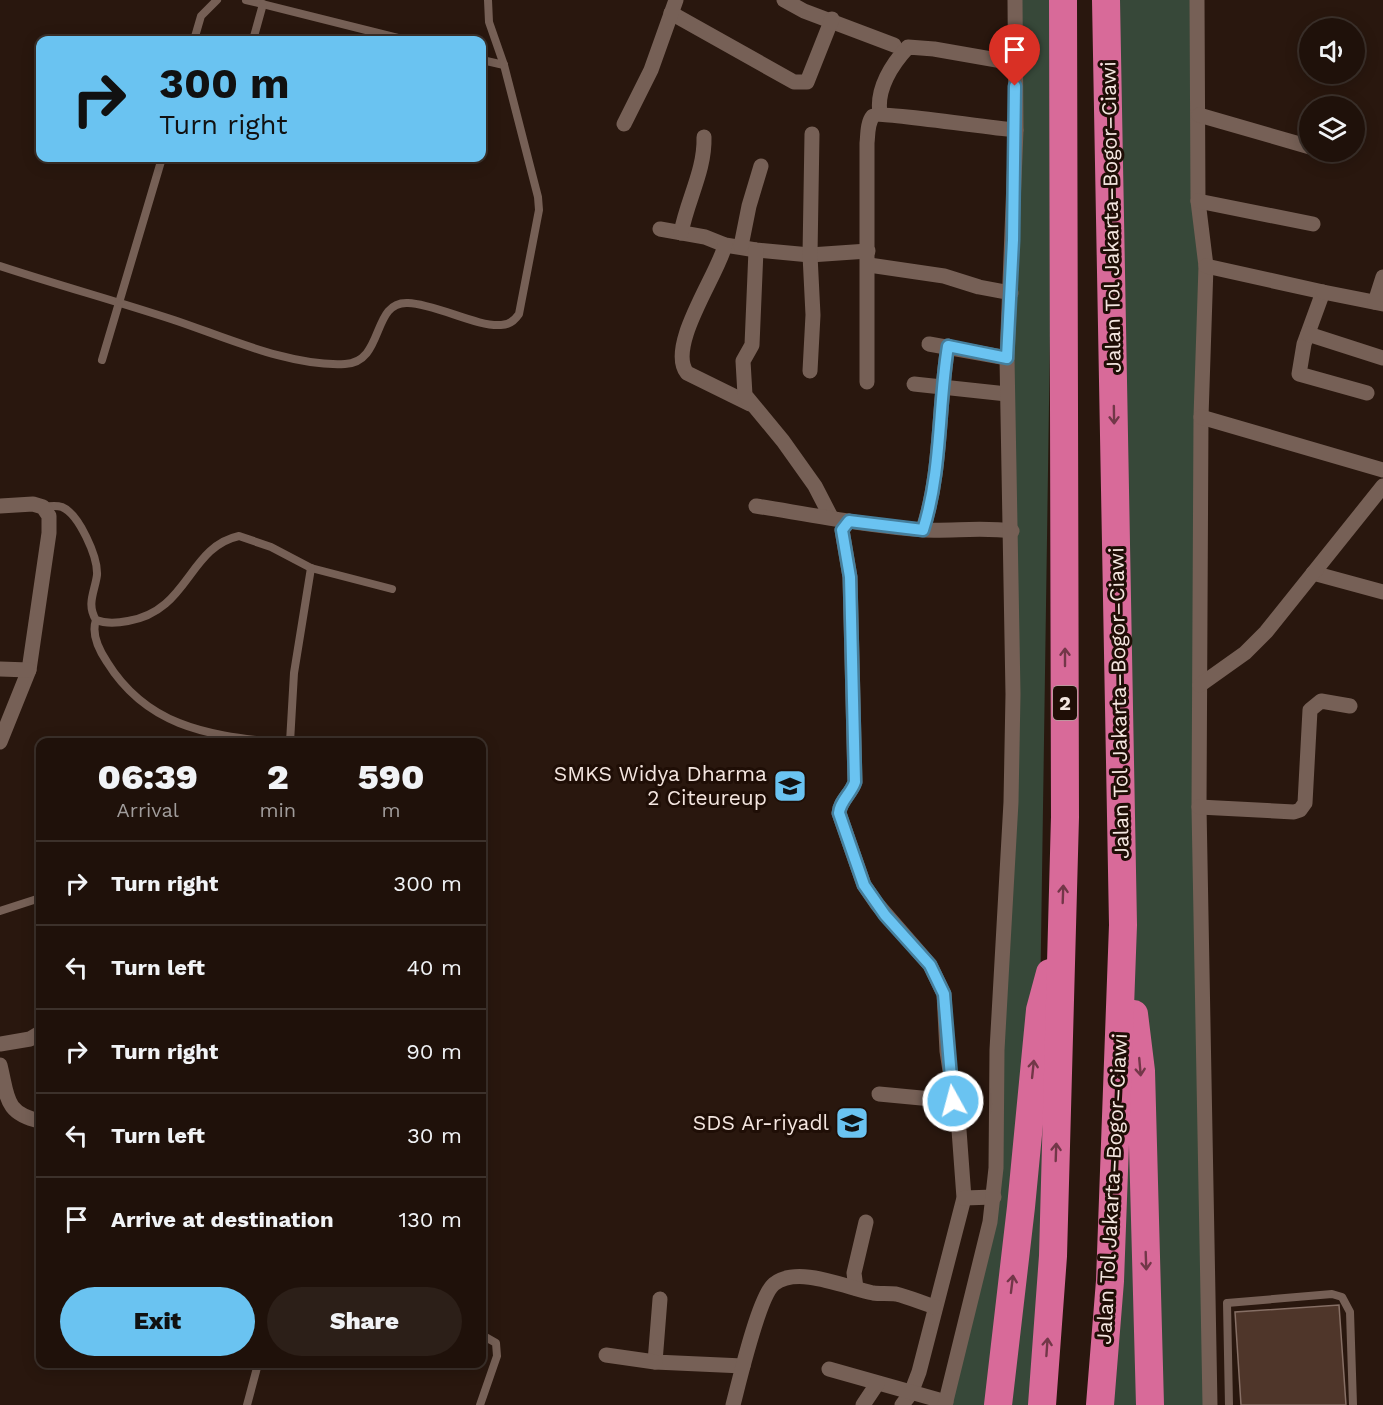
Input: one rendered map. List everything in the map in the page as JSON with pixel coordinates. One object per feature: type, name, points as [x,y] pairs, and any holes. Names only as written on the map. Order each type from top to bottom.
[{"type":"highway","name":"2","points":[[1042,1405],[1053,1256],[1065,817],[1063,0]]},
{"type":"highway","name":"Jalan Tol Jakarta–Bogor–Ciawi","points":[[1100,1405],[1110,1281],[1123,925],[1106,0]]},
{"type":"highway","points":[[1123,925],[1141,1071],[1150,1405]]},
{"type":"highway","points":[[998,1405],[1022,1207],[1040,1010],[1062,926]]},
{"type":"street","points":[[784,0],[804,11],[832,19],[894,45]]},
{"type":"street","points":[[829,1369],[877,1384],[906,1399],[946,1403],[994,1197],[997,1050],[1011,801],[1012,531],[1007,358],[1016,130],[1014,63],[1016,0]]},
{"type":"street","points":[[1197,0],[1198,201],[1206,266],[1201,417],[1198,807],[1210,1405]]},
{"type":"street","points":[[624,124],[651,70],[673,7],[794,82],[801,83],[807,82],[832,19]]},
{"type":"street","points":[[880,113],[880,94],[884,83],[908,47],[934,49],[1014,63]]},
{"type":"street","points":[[867,382],[867,143],[869,125],[873,116],[880,113],[1016,130]]},
{"type":"street","points":[[1199,115],[1299,144]]},
{"type":"street","points":[[810,371],[813,315],[810,255],[812,134]]},
{"type":"street","points":[[681,232],[684,214],[701,165],[704,137]]},
{"type":"street","points":[[761,166],[749,206],[748,248],[753,339],[750,351],[743,361],[742,376],[745,395],[750,404],[783,441],[815,486],[831,517]]},
{"type":"street","points":[[1198,201],[1313,224]]},
{"type":"street","points":[[660,229],[705,237],[724,245],[810,255],[868,258],[1011,293]]},
{"type":"street","points":[[724,245],[693,315],[683,365],[687,373],[750,404]]},
{"type":"street","points":[[1206,266],[1379,303],[1383,277]]},
{"type":"street","points":[[1323,292],[1308,334],[1299,374],[1367,393]]},
{"type":"street","points":[[1308,334],[1383,358]]},
{"type":"street","points":[[929,344],[1007,358]]},
{"type":"street","points":[[923,530],[933,500],[942,387],[948,346]]},
{"type":"street","points":[[914,384],[1007,394]]},
{"type":"street","points":[[1201,417],[1383,470]]},
{"type":"street","points":[[1200,685],[1245,653],[1274,622],[1382,490]]},
{"type":"street","points":[[0,506],[33,504],[43,507],[49,516],[49,533],[29,670],[0,742]]},
{"type":"street","points":[[756,506],[923,530],[969,531],[996,528],[1012,531]]},
{"type":"street","points":[[849,521],[842,530],[850,577],[855,782],[840,807],[839,813],[864,885],[882,911],[930,965],[944,994],[964,1198],[956,1237],[906,1399]]},
{"type":"street","points":[[1313,573],[1383,592]]},
{"type":"street","points":[[0,669],[29,670]]},
{"type":"street","points":[[1198,807],[1294,812],[1300,810],[1305,803],[1310,710],[1321,701],[1350,706]]},
{"type":"street","points":[[0,1044],[30,1039],[36,1035]]},
{"type":"street","points":[[0,1065],[11,1107],[24,1118],[36,1120]]},
{"type":"street","points":[[879,1094],[953,1101]]},
{"type":"street","points":[[964,1198],[994,1197]]},
{"type":"street","points":[[856,1288],[854,1273],[866,1222]]},
{"type":"street","points":[[733,1405],[743,1366],[772,1285],[781,1280],[808,1277],[873,1293],[895,1294],[935,1307]]},
{"type":"street","points":[[656,1362],[660,1299]]},
{"type":"street","points":[[606,1355],[656,1362],[743,1366]]},
{"type":"street","points":[[863,1405],[877,1384]]},
{"type":"lane","points":[[195,36],[201,16],[217,0]]},
{"type":"lane","points":[[246,0],[390,36]]},
{"type":"lane","points":[[0,266],[250,347],[303,360],[345,364],[365,357],[389,310],[403,303],[432,307],[496,325],[513,321],[519,314],[539,210],[536,186],[504,65],[489,22],[488,0]]},
{"type":"lane","points":[[254,36],[263,4]]},
{"type":"lane","points":[[486,61],[504,65]]},
{"type":"lane","points":[[102,360],[161,162]]},
{"type":"lane","points":[[43,507],[56,506],[67,510],[75,518],[87,538],[96,565],[91,604],[96,620],[94,626],[96,641],[123,687],[165,718],[227,738]]},
{"type":"lane","points":[[96,620],[124,622],[155,613],[177,594],[212,547],[232,537],[246,536],[311,568],[392,589]]},
{"type":"lane","points":[[290,738],[294,673],[311,568]]},
{"type":"lane","points":[[0,911],[36,898]]},
{"type":"lane","points":[[1229,1405],[1227,1303],[1332,1294],[1342,1297],[1350,1312],[1353,1405]]},
{"type":"lane","points":[[480,1405],[497,1356],[496,1343],[486,1337]]},
{"type":"lane","points":[[247,1405],[257,1368]]},
{"type":"green space","points":[[1016,0],[1055,0],[1040,1010],[1052,1265],[1040,1405],[945,1405],[994,1197],[1012,531]]},
{"type":"green space","points":[[1107,0],[1199,0],[1208,1405],[1098,1405],[1110,1281]]},
{"type":"building","points":[[1339,1305],[1346,1405],[1241,1405],[1235,1312]]},
{"type":"place","name":"SMKS Widya Dharma 2 Citeureup","points":[[790,786]]},
{"type":"place","name":"SDS Ar-riyadl","points":[[852,1123]]},
{"type":"route","points":[[953,1101],[944,994],[930,965],[885,915],[864,885],[839,813],[840,807],[855,782],[850,577],[842,530],[849,521],[923,530],[933,500],[942,387],[948,346],[1007,358],[1013,240],[1015,86]]}]
